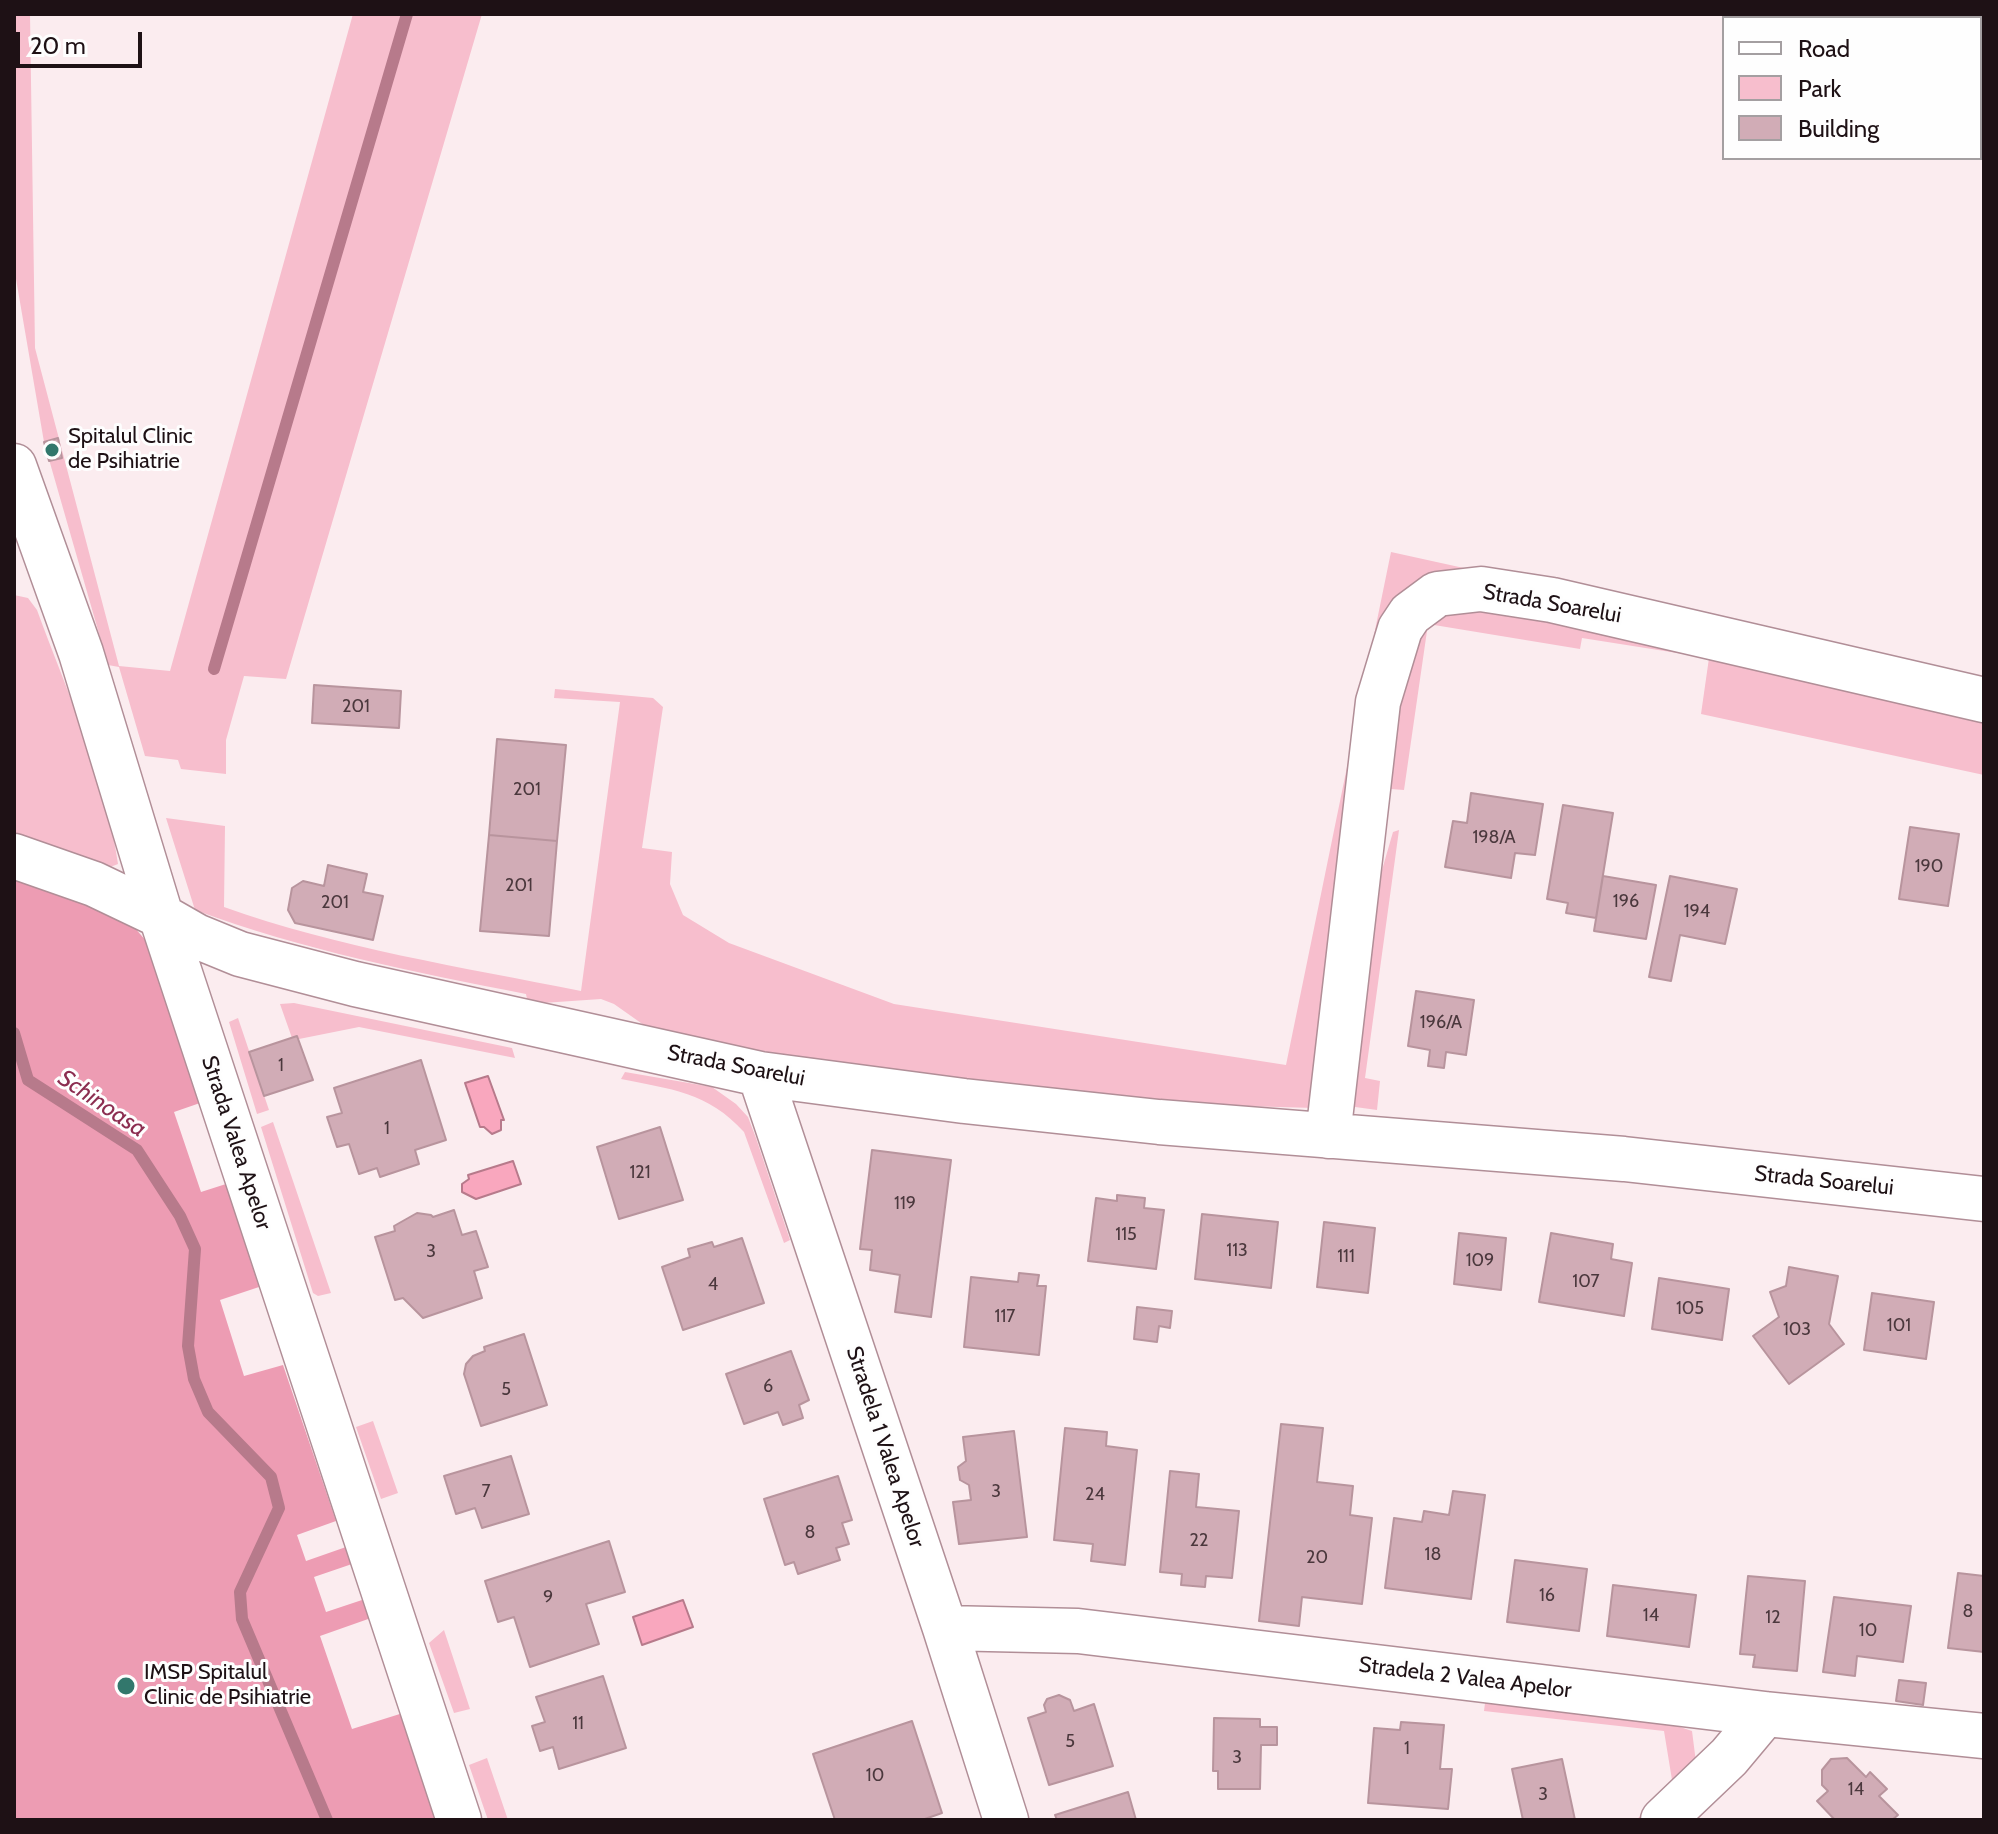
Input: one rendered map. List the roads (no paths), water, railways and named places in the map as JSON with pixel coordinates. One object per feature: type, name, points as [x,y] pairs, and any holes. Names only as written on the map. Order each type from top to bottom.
[{"type":"street","name":"Strada Valea Apelor","points":[[14,466],[81,653],[161,916],[459,1820]]},
{"type":"street","points":[[14,562],[28,562],[56,583]]},
{"type":"street","name":"Strada Soarelui","points":[[1328,1136],[1378,702],[1400,629],[1410,614],[1423,603],[1437,594],[1481,589],[1552,600],[1984,700]]},
{"type":"street","points":[[94,884],[118,873],[129,852],[130,816]]},
{"type":"street","name":"Strada Soarelui","points":[[14,856],[94,884],[196,936],[255,958],[355,984],[760,1074],[1024,1107],[1328,1136],[1624,1159],[1984,1199]]},
{"type":"street","name":"Stradela 1 Valea Apelor","points":[[760,1074],[1006,1820]]},
{"type":"street","name":"Stradela 2 Valea Apelor","points":[[945,1628],[1078,1631],[1765,1714],[1984,1736]]},
{"type":"street","points":[[1663,1820],[1729,1757],[1765,1714]]},
{"type":"waterway","points":[[214,669],[407,14]]},
{"type":"waterway","name":"Schinoasa","points":[[14,1033],[28,1080],[137,1150],[180,1216],[195,1249],[188,1346],[194,1379],[208,1412],[271,1477],[279,1508],[240,1592],[242,1619],[327,1820]]},
{"type":"place","name":"Spitalul Clinic de Psihiatrie","points":[[52,450]]},
{"type":"place","name":"IMSP Spitalul Clinic de Psihiatrie","points":[[126,1686]]}]
